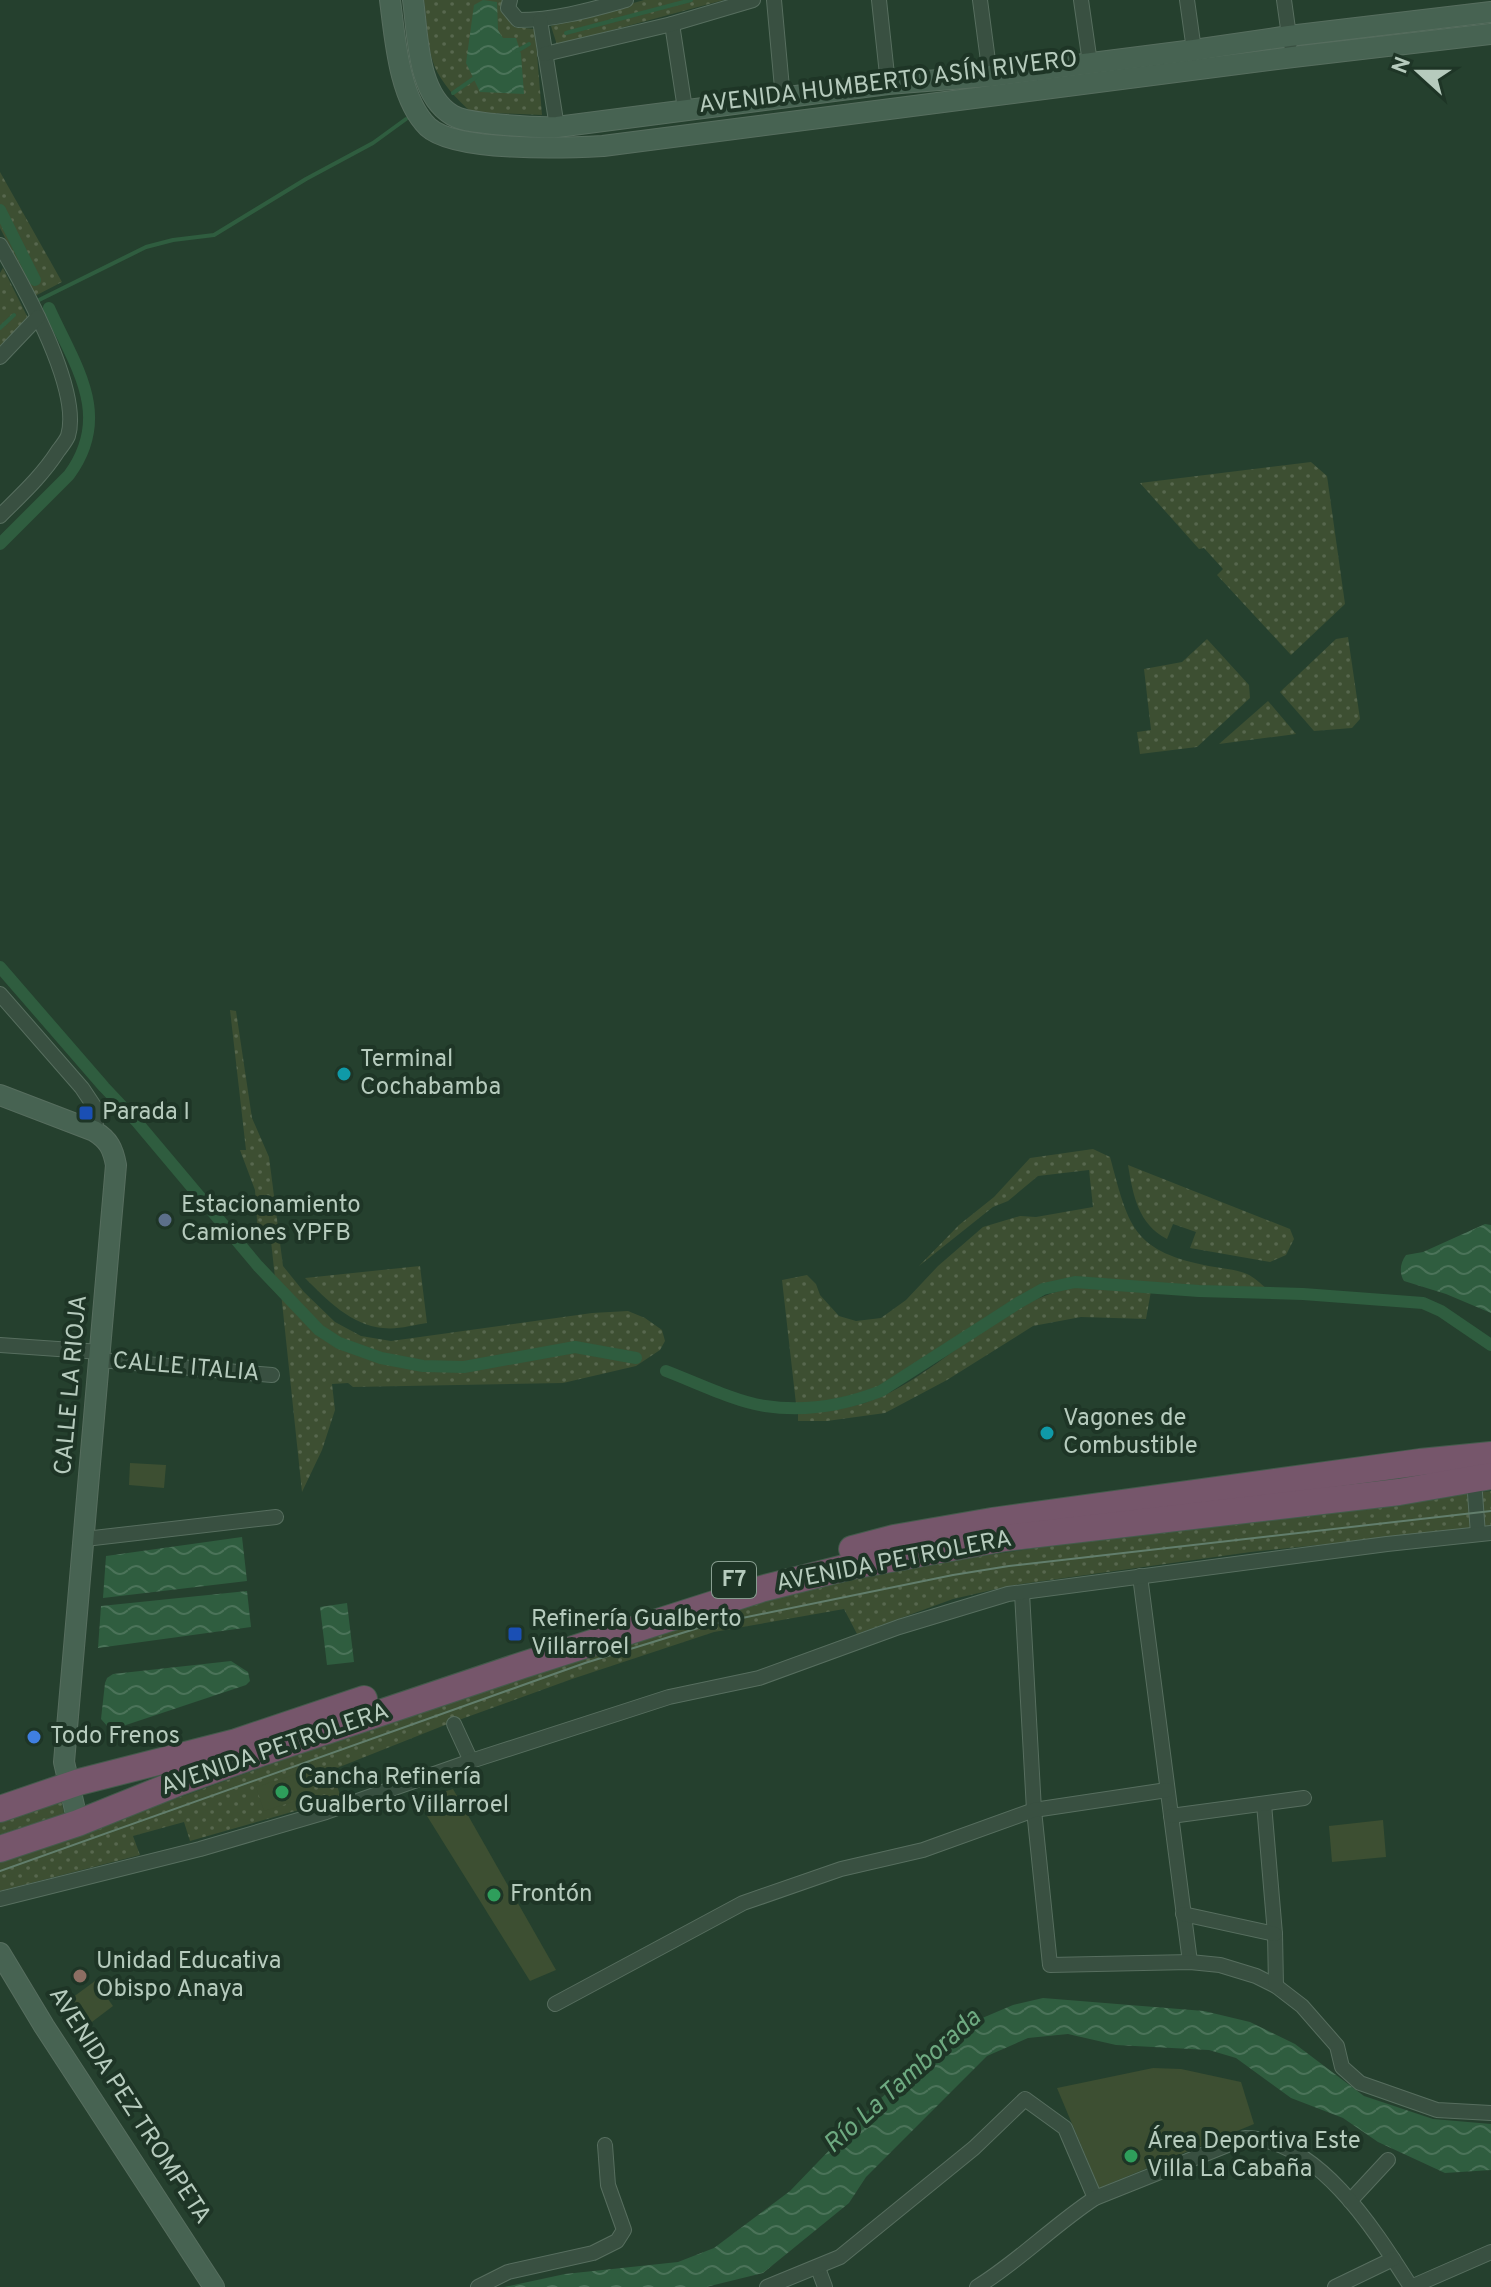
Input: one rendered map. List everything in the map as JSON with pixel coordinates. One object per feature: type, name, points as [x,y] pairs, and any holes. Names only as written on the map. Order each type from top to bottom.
[{"type":"highway","name":"AVENIDA PETROLERA","points":[[0,1809],[69,1785],[236,1742],[758,1572],[894,1538],[1007,1519],[1405,1464],[1485,1466]]},
{"type":"highway","name":"AVENIDA PETROLERA","points":[[0,1849],[78,1823],[180,1782],[567,1650],[761,1589],[852,1566],[1005,1538],[1399,1492],[1485,1466]]},
{"type":"street","name":"AVENIDA HUMBERTO ASÍN RIVERO","points":[[390,0],[408,93],[427,127],[440,136],[462,141],[549,149],[603,146],[1491,34]]},
{"type":"street","name":"AVENIDA HUMBERTO ASÍN RIVERO","points":[[413,0],[420,58],[438,103],[452,115],[468,121],[532,128],[1194,50],[1457,8],[1491,12]]},
{"type":"street","points":[[510,0],[508,8],[518,20],[570,16],[626,0]]},
{"type":"street","points":[[545,54],[672,24],[753,0]]},
{"type":"street","points":[[774,0],[783,99]]},
{"type":"street","points":[[879,0],[888,84]]},
{"type":"street","points":[[980,0],[990,76]]},
{"type":"street","points":[[1081,0],[1090,63]]},
{"type":"street","points":[[1187,0],[1194,50]]},
{"type":"street","points":[[1284,0],[1293,57]]},
{"type":"street","points":[[1457,8],[1460,38]]},
{"type":"street","points":[[540,20],[557,127]]},
{"type":"street","points":[[672,24],[685,109]]},
{"type":"street","points":[[396,41],[418,36]]},
{"type":"street","points":[[0,245],[38,317],[65,387],[70,414],[68,436],[47,469],[0,516]]},
{"type":"street","points":[[0,357],[38,317]]},
{"type":"street","name":"CALLE LA RIOJA","points":[[0,994],[82,1088],[98,1112],[94,1131],[107,1138],[116,1165],[64,1762],[78,1823]]},
{"type":"street","points":[[0,1095],[94,1131]]},
{"type":"street","name":"CALLE ITALIA","points":[[0,1345],[272,1375]]},
{"type":"street","points":[[0,1899],[228,1841],[326,1812],[669,1697],[759,1678],[899,1627],[1008,1594],[1484,1533],[1485,1466]]},
{"type":"street","points":[[85,1539],[276,1517]]},
{"type":"street","points":[[1140,1576],[1190,1962]]},
{"type":"street","points":[[1022,1593],[1034,1810],[1050,1965],[1190,1962],[1220,1965],[1256,1976],[1276,1986],[1302,2006],[1337,2046],[1342,2067],[1360,2083],[1437,2110],[1491,2113]]},
{"type":"street","points":[[454,1724],[471,1761]]},
{"type":"street","points":[[555,2004],[743,1903],[841,1869],[923,1850],[1034,1810],[1167,1790]]},
{"type":"street","points":[[1171,1816],[1304,1798]]},
{"type":"street","points":[[1264,1804],[1275,1934],[1276,1986]]},
{"type":"street","points":[[1183,1914],[1275,1934]]},
{"type":"street","name":"AVENIDA PEZ TROMPETA","points":[[0,1953],[214,2287]]},
{"type":"street","points":[[767,2287],[840,2257],[974,2148],[1025,2099],[1065,2128],[1095,2198]]},
{"type":"street","points":[[977,2287],[995,2282],[1095,2198],[1245,2138],[1260,2138],[1280,2144],[1318,2167],[1350,2201],[1411,2287],[1491,2252]]},
{"type":"street","points":[[478,2287],[508,2272],[593,2253],[617,2241],[624,2230],[608,2185],[605,2145]]},
{"type":"street","points":[[1350,2201],[1388,2160]]},
{"type":"street","points":[[1335,2287],[1393,2259]]},
{"type":"street","points":[[818,2268],[825,2287]]},
{"type":"shaded area","points":[[424,0],[503,0],[501,8],[514,27],[535,29],[542,115],[471,112],[445,84],[434,65]]},
{"type":"shaded area","points":[[644,0],[724,0],[557,45],[551,26]]},
{"type":"shaded area","points":[[0,172],[62,282],[35,296],[0,228]]},
{"type":"shaded area","points":[[3,268],[29,320],[0,347],[0,273]]},
{"type":"shaded area","points":[[1311,462],[1327,476],[1345,604],[1291,655],[1217,575],[1223,569],[1204,548],[1199,549],[1140,483]]},
{"type":"shaded area","points":[[1348,637],[1360,719],[1352,728],[1314,731],[1280,692],[1336,639]]},
{"type":"shaded area","points":[[1207,639],[1249,685],[1250,698],[1197,747],[1140,754],[1137,732],[1151,730],[1144,669],[1182,662]]},
{"type":"shaded area","points":[[1268,701],[1296,734],[1219,744]]},
{"type":"shaded area","points":[[230,1010],[236,1011],[252,1118],[269,1157],[283,1266],[335,1322],[361,1336],[391,1341],[592,1313],[628,1311],[662,1330],[665,1341],[660,1350],[636,1366],[563,1383],[353,1387],[348,1383],[332,1384],[335,1410],[322,1450],[302,1492],[280,1283],[275,1278],[271,1241],[263,1242],[258,1236],[255,1190],[240,1150],[246,1150]]},
{"type":"shaded area","points":[[1093,1149],[1110,1157],[1128,1216],[1147,1242],[1180,1259],[1247,1274],[1267,1289],[1072,1278],[1046,1284],[1015,1300],[881,1387],[854,1398],[796,1404],[782,1280],[807,1275],[839,1316],[856,1321],[881,1318],[906,1300],[938,1266],[983,1227],[1020,1216],[1036,1217],[1093,1207],[1089,1170],[1038,1176],[1008,1201],[993,1207],[919,1266],[959,1225],[994,1197],[1030,1158]]},
{"type":"shaded area","points":[[1128,1165],[1290,1229],[1294,1239],[1286,1255],[1270,1262],[1190,1248],[1196,1232],[1173,1224],[1167,1239],[1149,1225],[1138,1208]]},
{"type":"shaded area","points":[[420,1266],[427,1323],[399,1328],[371,1326],[350,1317],[305,1278]]},
{"type":"shaded area","points":[[1072,1287],[1151,1291],[1146,1319],[1081,1317],[1033,1326],[947,1380],[885,1413],[827,1421],[798,1421],[798,1412],[848,1407],[882,1396],[918,1376],[1012,1311]]},
{"type":"shaded area","points":[[130,1463],[166,1465],[164,1488],[129,1485]]},
{"type":"shaded area","points":[[1491,1491],[1491,1527],[1251,1552],[1014,1585],[953,1599],[857,1634],[844,1609],[714,1632],[572,1679],[332,1770],[341,1798],[190,1841],[184,1822],[133,1836],[140,1855],[0,1891],[0,1862],[436,1705],[710,1614],[842,1581],[968,1558],[1118,1536]]},
{"type":"shaded area","name":"Cancha Refinería Gualberto Villarroel","points":[[300,1773],[308,1797],[264,1811],[256,1787]]},
{"type":"shaded area","name":"Frontón","points":[[453,1789],[556,1970],[530,1981],[417,1800]]},
{"type":"shaded area","points":[[61,1800],[62,1817],[0,1836],[0,1823],[45,1802]]},
{"type":"shaded area","points":[[1383,1820],[1386,1857],[1332,1862],[1329,1826]]},
{"type":"shaded area","points":[[95,1981],[113,2006],[80,2031],[61,2006]]},
{"type":"shaded area","name":"Área Deportiva Este Villa La Cabaña","points":[[1153,2068],[1181,2069],[1241,2082],[1254,2124],[1099,2188],[1057,2088]]},
{"type":"water","points":[[483,0],[497,2],[498,30],[503,38],[516,38],[521,54],[524,94],[480,92],[466,63],[474,5]]},
{"type":"water","points":[[1485,1224],[1491,1225],[1491,1313],[1404,1281],[1401,1268],[1406,1255],[1423,1252]]},
{"type":"water","points":[[242,1537],[247,1581],[103,1598],[106,1556]]},
{"type":"water","points":[[247,1591],[251,1627],[98,1648],[101,1606]]},
{"type":"water","points":[[347,1603],[354,1662],[327,1665],[320,1607]]},
{"type":"water","points":[[231,1661],[248,1672],[250,1681],[246,1685],[114,1729],[101,1719],[105,1683],[113,1674]]},
{"type":"water","name":"Río La Tamborada","points":[[1043,1998],[1204,2011],[1250,2022],[1295,2044],[1364,2096],[1433,2119],[1491,2124],[1491,2170],[1445,2173],[1378,2142],[1343,2118],[1291,2098],[1236,2058],[1209,2050],[1116,2045],[1068,2034],[1028,2038],[987,2056],[866,2177],[849,2203],[763,2273],[706,2287],[504,2287],[565,2274],[678,2262],[714,2248],[790,2191],[871,2107],[961,2027],[1013,2005]]},
{"type":"waterway","points":[[566,33],[691,0]]},
{"type":"waterway","points":[[517,51],[529,44]]},
{"type":"waterway","points":[[453,93],[476,77]]},
{"type":"waterway","points":[[39,300],[146,247],[214,235],[373,143],[406,119]]},
{"type":"waterway","points":[[0,210],[35,280]]},
{"type":"waterway","points":[[0,544],[69,475],[82,453],[88,432],[89,411],[85,391],[49,308]]},
{"type":"waterway","points":[[0,328],[14,315]]},
{"type":"waterway","points":[[0,967],[137,1122],[258,1266],[319,1330],[339,1343],[381,1358],[423,1366],[464,1367],[575,1347],[636,1358]]},
{"type":"waterway","points":[[666,1371],[729,1396],[765,1406],[809,1408],[853,1400],[881,1391],[1043,1289],[1075,1282],[1423,1303],[1441,1311],[1491,1345]]},
{"type":"tram line","points":[[0,1871],[585,1663],[708,1625],[1009,1566],[1491,1511]]},
{"type":"place","name":"Terminal Cochabamba","points":[[344,1074]]},
{"type":"place","name":"Parada I","points":[[86,1113]]},
{"type":"place","name":"Estacionamiento Camiones YPFB","points":[[165,1220]]},
{"type":"place","name":"Vagones de Combustible","points":[[1047,1433]]},
{"type":"place","name":"Refinería Gualberto Villarroel","points":[[515,1634]]},
{"type":"place","name":"Todo Frenos","points":[[34,1737]]},
{"type":"place","name":"Cancha Refinería Gualberto Villarroel","points":[[282,1792]]},
{"type":"place","name":"Frontón","points":[[494,1895]]},
{"type":"place","name":"Unidad Educativa Obispo Anaya","points":[[80,1976]]},
{"type":"place","name":"Área Deportiva Este Villa La Cabaña","points":[[1131,2156]]}]
